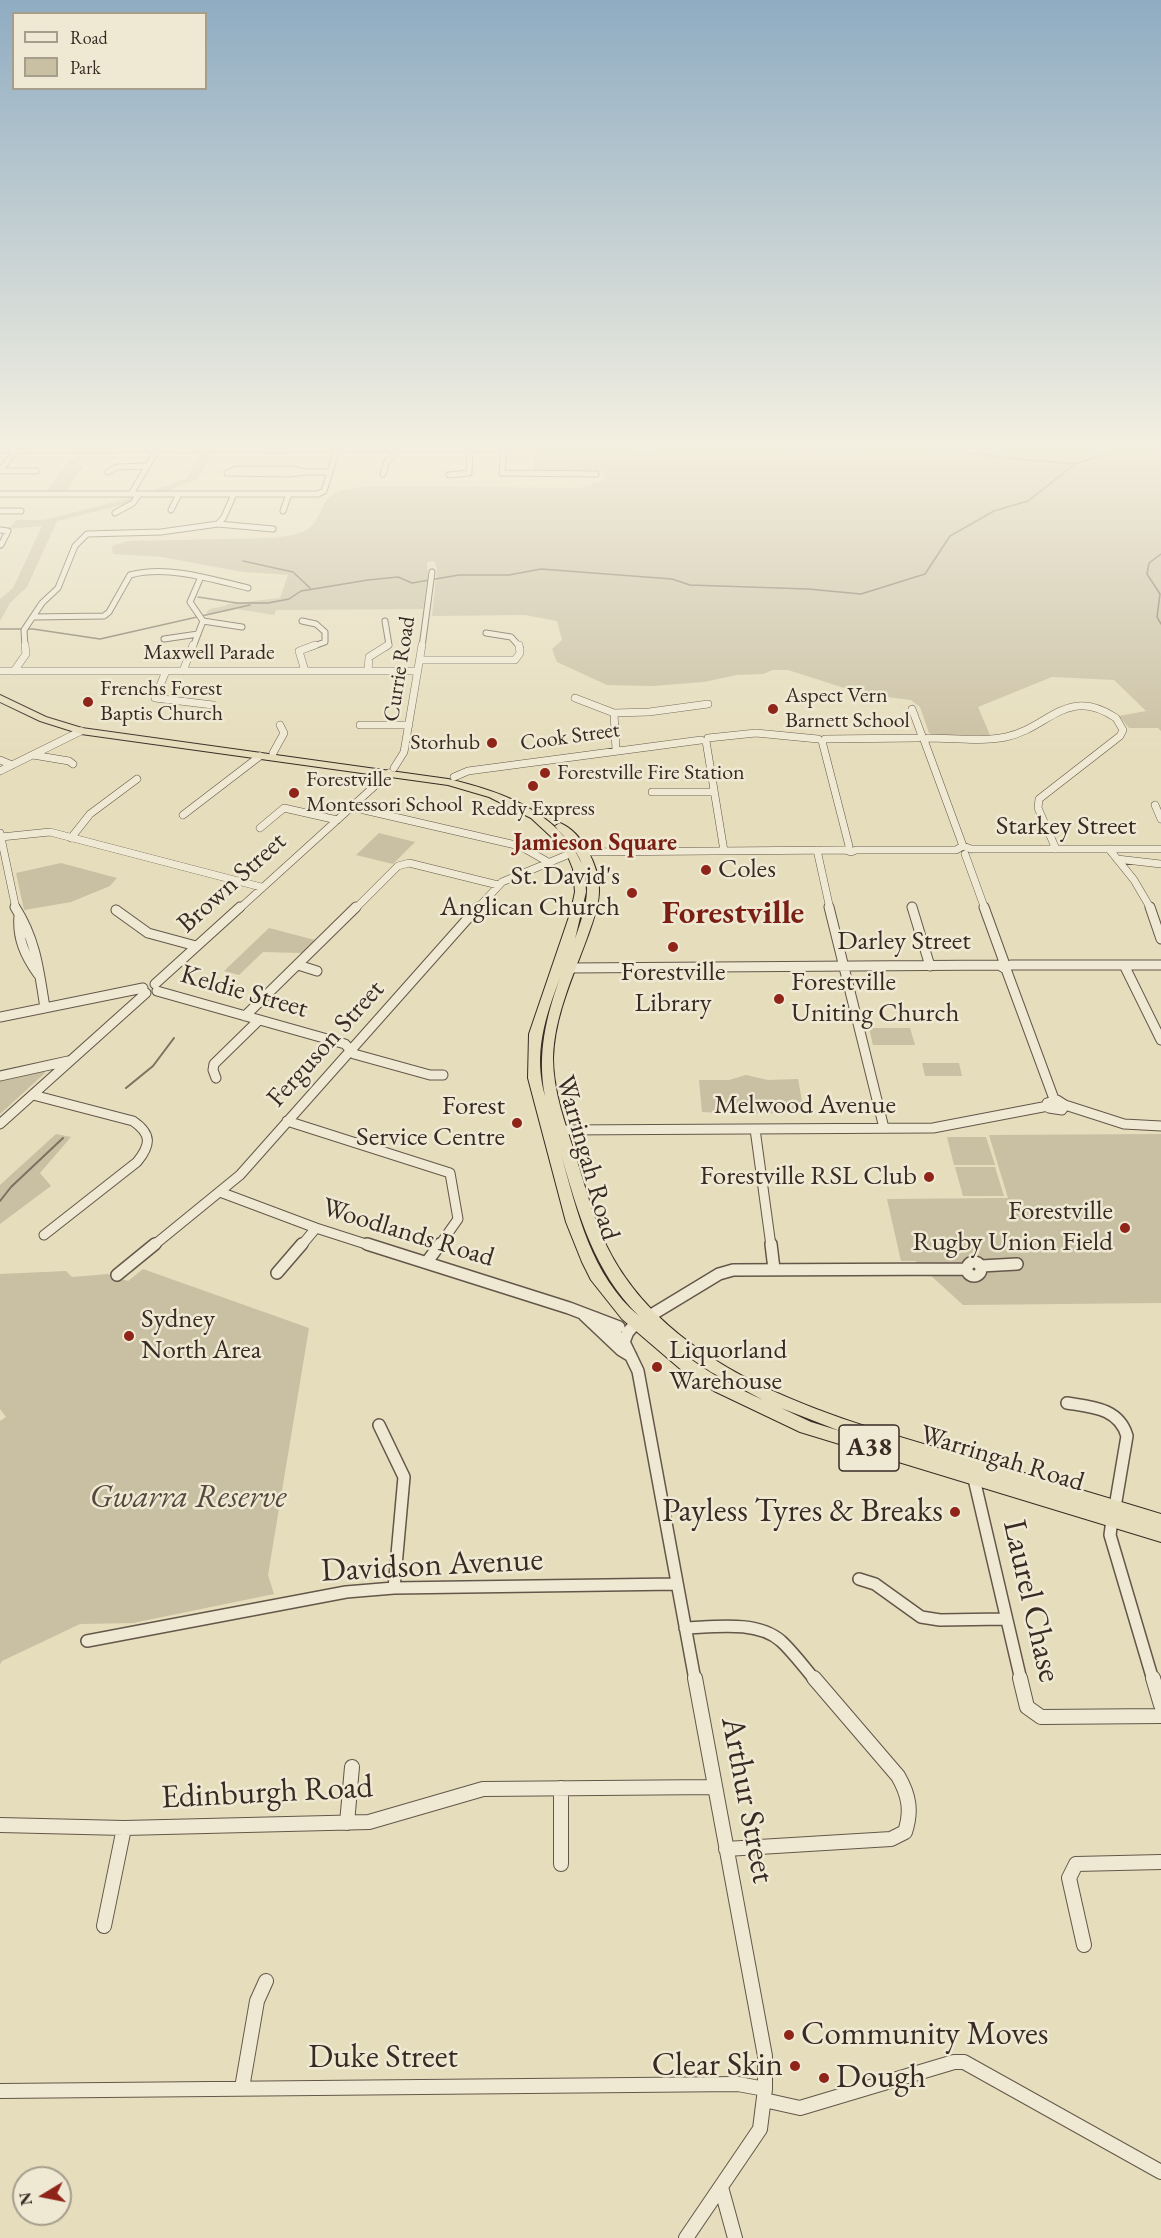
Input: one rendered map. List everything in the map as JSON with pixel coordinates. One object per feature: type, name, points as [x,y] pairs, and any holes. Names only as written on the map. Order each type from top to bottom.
[{"type":"highway","name":"Warringah Road","points":[[0,690],[52,716],[85,729]]},
{"type":"highway","name":"Warringah Road","points":[[0,698],[43,719],[85,729],[391,770],[504,792],[525,802],[568,834],[593,878],[594,892],[535,1034],[534,1071],[537,1099],[581,1245],[599,1280],[691,1369],[720,1387],[806,1427],[974,1479],[1114,1514],[1161,1521]]},
{"type":"highway","name":"Warringah Road","points":[[564,968],[550,1030],[547,1057],[550,1090],[597,1245],[642,1320],[734,1380],[780,1403],[855,1430],[1114,1514],[1161,1535]]},
{"type":"street","points":[[14,671],[26,654],[23,632],[42,603],[58,588],[74,547]]},
{"type":"street","points":[[33,617],[104,616],[110,612],[132,573],[167,572],[248,588]]},
{"type":"street","name":"Currie Road","points":[[391,770],[403,756],[420,660],[432,572]]},
{"type":"street","points":[[183,671],[203,621],[190,602],[200,579]]},
{"type":"street","points":[[203,621],[242,627]]},
{"type":"street","points":[[302,621],[322,626],[326,637],[325,642],[299,651],[305,671]]},
{"type":"street","points":[[368,671],[369,657],[389,645],[385,621]]},
{"type":"street","points":[[420,660],[515,660],[519,658],[521,652],[519,642],[514,637],[486,633]]},
{"type":"street","points":[[164,639],[198,634]]},
{"type":"street","name":"Maxwell Parade","points":[[0,671],[417,671]]},
{"type":"street","points":[[166,671],[155,698],[213,705]]},
{"type":"street","points":[[575,698],[614,712],[649,712],[708,704]]},
{"type":"street","name":"Cook Street","points":[[451,780],[468,771],[756,733],[822,740],[1005,737],[1022,731],[1053,711],[1067,708],[1099,710],[1119,721],[1123,730],[1120,736],[1039,799],[1038,808],[1056,849]]},
{"type":"street","points":[[912,709],[1005,965],[1051,1103]]},
{"type":"street","points":[[614,712],[616,750]]},
{"type":"street","points":[[183,815],[267,754],[284,733],[280,725]]},
{"type":"street","points":[[360,725],[409,725]]},
{"type":"street","points":[[0,771],[85,729]]},
{"type":"street","points":[[705,740],[724,851]]},
{"type":"street","points":[[822,740],[850,848]]},
{"type":"street","points":[[33,755],[69,761],[74,764]]},
{"type":"street","points":[[0,760],[12,765]]},
{"type":"street","name":"Brown Street","points":[[156,988],[196,946],[391,770]]},
{"type":"street","points":[[71,838],[90,814],[136,779]]},
{"type":"street","points":[[652,792],[714,792]]},
{"type":"street","points":[[1155,805],[1161,819]]},
{"type":"street","points":[[351,807],[520,846],[548,862]]},
{"type":"street","points":[[260,828],[284,808],[337,820]]},
{"type":"street","points":[[45,1008],[38,974],[24,957],[18,923],[19,916],[15,907],[0,834],[50,832],[261,887]]},
{"type":"street","name":"Starkey Street","points":[[578,853],[850,848],[1161,849]]},
{"type":"street","points":[[1109,849],[1144,893],[1157,919],[1161,939]]},
{"type":"street","points":[[816,850],[884,1128]]},
{"type":"street","name":"Ferguson Street","points":[[117,1275],[240,1175],[498,885],[548,862],[578,853]]},
{"type":"street","name":"Starkey Street","points":[[1117,859],[1161,864]]},
{"type":"street","points":[[245,1016],[398,866],[409,863],[498,885]]},
{"type":"street","points":[[912,906],[930,966]]},
{"type":"street","points":[[116,910],[148,933],[196,946]]},
{"type":"street","points":[[298,965],[317,971]]},
{"type":"street","points":[[1124,965],[1161,1040]]},
{"type":"street","name":"Darley Street","points":[[564,968],[1161,965]]},
{"type":"street","points":[[0,1124],[134,1003],[144,991],[156,988]]},
{"type":"street","name":"Keldie Street","points":[[156,988],[345,1044],[351,1053],[430,1075],[443,1075]]},
{"type":"street","name":"Keldie Street","points":[[0,1017],[121,992],[144,991]]},
{"type":"street","points":[[121,992],[130,996],[134,1003]]},
{"type":"street","points":[[216,1077],[213,1070],[214,1064],[259,1020]]},
{"type":"street","points":[[0,1076],[70,1061]]},
{"type":"street","points":[[33,1095],[133,1121],[145,1129],[149,1138],[147,1151],[137,1162],[44,1235]]},
{"type":"street","name":"Melwood Avenue","points":[[561,1130],[939,1127],[1051,1103],[1060,1111],[1065,1105],[1124,1125],[1161,1126]]},
{"type":"street","points":[[287,1121],[450,1173],[458,1219],[427,1262]]},
{"type":"street","points":[[755,1129],[774,1269]]},
{"type":"street","name":"Woodlands Road","points":[[220,1192],[316,1228],[596,1318],[624,1342]]},
{"type":"street","points":[[277,1273],[316,1228]]},
{"type":"street","points":[[624,1342],[628,1332],[642,1320],[725,1271],[965,1269],[966,1265],[971,1263],[981,1266],[1017,1264]]},
{"type":"street","name":"Woodlands Road","points":[[584,1315],[614,1333]]},
{"type":"street","points":[[614,1333],[624,1324],[642,1320]]},
{"type":"street","name":"Arthur Street","points":[[614,1333],[621,1350],[630,1356]]},
{"type":"street","name":"Arthur Street","points":[[624,1342],[640,1380],[765,2056],[765,2095],[760,2129],[686,2238]]},
{"type":"street","points":[[1067,1403],[1106,1410],[1126,1425],[1127,1436],[1110,1535],[1161,1705]]},
{"type":"street","points":[[379,1425],[404,1477],[394,1588]]},
{"type":"street","name":"Laurel Chase","points":[[974,1479],[1027,1707],[1041,1717],[1161,1716]]},
{"type":"street","points":[[859,1579],[875,1584],[921,1617],[940,1620],[1005,1619]]},
{"type":"street","name":"Davidson Avenue","points":[[87,1641],[346,1592],[394,1588],[677,1584]]},
{"type":"street","points":[[685,1628],[752,1628],[766,1631],[780,1640],[892,1768],[903,1783],[908,1800],[911,1818],[905,1832],[891,1839],[726,1849]]},
{"type":"street","points":[[347,1822],[352,1767]]},
{"type":"street","name":"Edinburgh Road","points":[[0,1825],[124,1828],[369,1822],[483,1789],[714,1787]]},
{"type":"street","points":[[561,1788],[561,1864]]},
{"type":"street","points":[[104,1926],[124,1828]]},
{"type":"street","points":[[1084,1945],[1069,1878],[1076,1864],[1161,1862]]},
{"type":"street","points":[[242,2088],[257,2001],[266,1981]]},
{"type":"street","name":"Duke Street","points":[[0,2091],[738,2084],[800,2108],[954,2062],[964,2062],[1161,2172]]},
{"type":"street","points":[[721,2187],[735,2238]]},
{"type":"green space","points":[[32,547],[45,547],[27,587],[10,603],[0,621],[0,599],[13,588]]},
{"type":"green space","points":[[112,547],[1161,547],[1161,731],[1158,728],[1129,728],[1119,716],[1146,711],[1114,680],[1052,677],[978,707],[990,735],[934,735],[929,733],[920,707],[911,700],[863,694],[788,670],[737,675],[704,682],[653,686],[607,685],[557,662],[552,649],[562,640],[557,621],[525,615],[432,616],[437,568],[434,561],[427,562],[428,575],[423,609],[276,610],[274,615],[237,609],[209,615],[206,613],[210,609],[227,604],[280,598],[288,575],[243,572],[162,557],[113,554]]},
{"type":"green space","points":[[379,833],[415,842],[393,864],[356,855]]},
{"type":"green space","points":[[61,863],[117,878],[110,886],[71,902],[24,910],[16,873]]},
{"type":"green space","points":[[269,928],[315,940],[302,953],[263,952],[239,975],[224,971]]},
{"type":"green space","points":[[869,1028],[910,1028],[915,1045],[873,1045]]},
{"type":"green space","points":[[922,1063],[959,1063],[962,1076],[925,1076]]},
{"type":"green space","points":[[44,1071],[45,1073],[0,1114],[0,1081]]},
{"type":"green space","points":[[746,1075],[768,1080],[798,1079],[804,1112],[751,1114],[702,1112],[699,1080],[729,1080]]},
{"type":"green space","points":[[56,1134],[71,1137],[40,1173],[51,1186],[0,1224],[0,1185]]},
{"type":"green space","points":[[1161,1134],[1161,1303],[963,1305],[915,1261],[901,1261],[887,1199],[1008,1198],[989,1135]]},
{"type":"green space","points":[[947,1137],[986,1137],[995,1165],[954,1165]]},
{"type":"green space","points":[[955,1167],[995,1167],[1004,1196],[963,1196]]},
{"type":"green space","name":"Gwarra Reserve","points":[[143,1269],[309,1328],[268,1575],[274,1594],[133,1623],[80,1624],[2,1661],[0,1665],[0,1421],[6,1417],[0,1409],[0,1274],[66,1271],[72,1277],[108,1274],[128,1281]]},
{"type":"waterway","points":[[198,597],[237,603],[268,603],[289,599],[301,591],[368,580],[398,577],[412,583],[459,575],[509,575],[541,569],[672,579],[690,585],[808,589],[861,594],[925,574],[942,547]]},
{"type":"waterway","points":[[1161,554],[1149,563],[1147,574],[1160,594],[1157,617],[1161,624]]},
{"type":"waterway","points":[[243,561],[293,572],[310,588]]},
{"type":"waterway","points":[[0,629],[33,629],[100,639],[250,605]]},
{"type":"waterway","points":[[126,1088],[153,1066],[174,1038]]},
{"type":"waterway","points":[[0,1201],[11,1187],[63,1138]]},
{"type":"place","name":"Frenchs Forest Baptis Church","points":[[88,702]]},
{"type":"place","name":"Aspect Vern Barnett School","points":[[773,709]]},
{"type":"place","name":"Storhub","points":[[492,743]]},
{"type":"place","name":"Forestville Fire Station","points":[[545,773]]},
{"type":"place","name":"Reddy Express","points":[[533,786]]},
{"type":"place","name":"Forestville Montessori School","points":[[294,793]]},
{"type":"place","name":"Coles","points":[[706,870]]},
{"type":"place","name":"St. David's Anglican Church","points":[[632,893]]},
{"type":"place","name":"Forestville Library","points":[[673,947]]},
{"type":"place","name":"Forestville Uniting Church","points":[[779,999]]},
{"type":"place","name":"Forest Service Centre","points":[[517,1123]]},
{"type":"place","name":"Forestville RSL Club","points":[[929,1177]]},
{"type":"place","name":"Forestville Rugby Union Field","points":[[1125,1228]]},
{"type":"place","name":"Sydney North Area","points":[[129,1336]]},
{"type":"place","name":"Liquorland Warehouse","points":[[657,1367]]},
{"type":"place","name":"Payless Tyres & Breaks","points":[[955,1512]]},
{"type":"place","name":"Community Moves","points":[[789,2035]]},
{"type":"place","name":"Clear Skin","points":[[795,2066]]},
{"type":"place","name":"Dough","points":[[824,2078]]},
{"type":"district","name":"Jamieson Square","points":[[595,843]]},
{"type":"district","name":"Forestville","points":[[733,914]]}]
